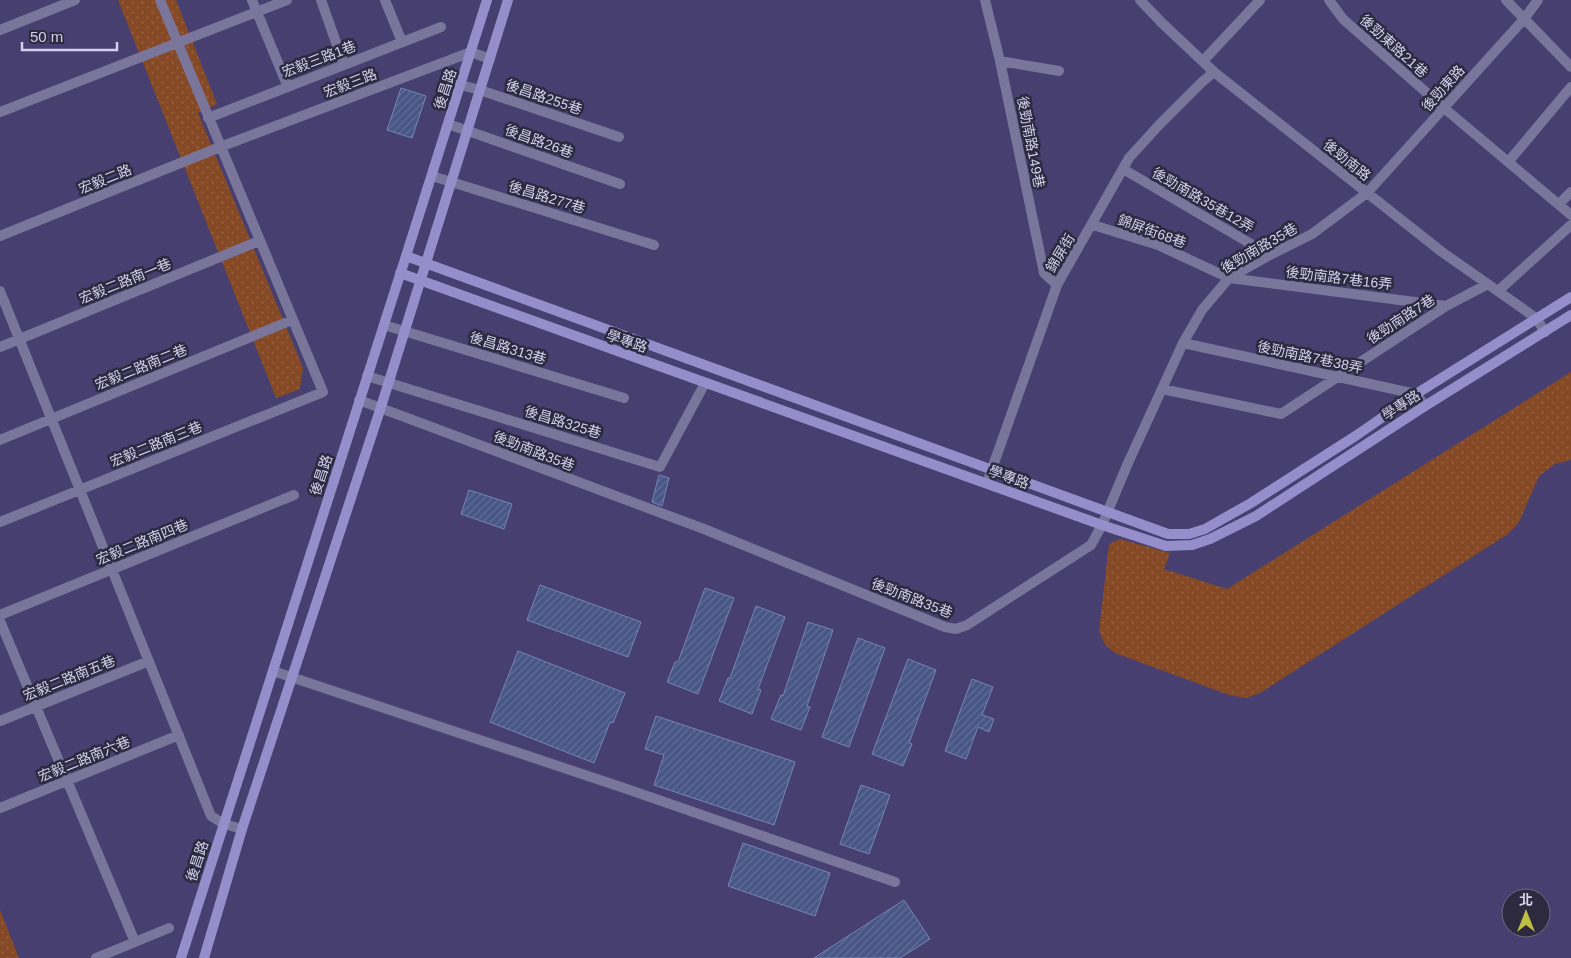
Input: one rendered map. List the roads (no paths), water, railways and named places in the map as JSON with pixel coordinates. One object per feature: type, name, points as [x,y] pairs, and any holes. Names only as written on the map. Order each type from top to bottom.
[{"type":"street","points":[[0,30],[75,0]]},
{"type":"street","points":[[160,0],[292,320]]},
{"type":"street","points":[[252,0],[288,87]]},
{"type":"street","points":[[0,112],[287,0]]},
{"type":"street","points":[[321,0],[344,65]]},
{"type":"street","points":[[384,0],[402,42]]},
{"type":"street","name":"後昌路","points":[[181,958],[487,0]]},
{"type":"street","points":[[204,958],[242,830],[381,407],[508,0]]},
{"type":"street","name":"後勁南路149巷","points":[[985,0],[1000,61],[1044,273],[1057,285]]},
{"type":"street","name":"後勁南路","points":[[1140,0],[1162,24],[1214,72],[1442,252],[1536,318],[1544,332]]},
{"type":"street","points":[[1203,61],[1260,0]]},
{"type":"street","name":"後勁東路21巷","points":[[1329,0],[1343,19],[1444,108],[1571,215]]},
{"type":"street","points":[[1506,0],[1571,67]]},
{"type":"street","name":"後勁東路","points":[[1367,194],[1524,19],[1538,0]]},
{"type":"street","name":"宏毅三路1巷","points":[[208,118],[441,27]]},
{"type":"street","points":[[471,52],[490,59]]},
{"type":"street","name":"宏毅三路","points":[[220,147],[471,52]]},
{"type":"street","points":[[1000,61],[1059,71]]},
{"type":"street","name":"錦屏街","points":[[987,483],[990,470],[1057,285],[1129,158],[1159,125],[1214,72]]},
{"type":"street","name":"後昌路255巷","points":[[460,85],[619,137]]},
{"type":"street","points":[[1509,162],[1571,87]]},
{"type":"street","name":"後昌路26巷","points":[[448,124],[620,184]]},
{"type":"street","name":"宏毅二路","points":[[0,236],[220,147]]},
{"type":"street","name":"後勁南路35巷12弄","points":[[1123,169],[1270,255]]},
{"type":"street","name":"後昌路277巷","points":[[432,176],[654,245]]},
{"type":"street","points":[[1559,204],[1571,192]]},
{"type":"street","name":"後勁南路35巷","points":[[359,400],[704,529],[945,627],[956,629],[967,625],[1091,545],[1108,513],[1128,463],[1183,344],[1202,310],[1229,278],[1312,234],[1367,194]]},
{"type":"street","name":"錦屏街68巷","points":[[1092,225],[1158,245],[1229,278]]},
{"type":"street","points":[[1498,291],[1571,225]]},
{"type":"street","name":"宏毅二路南一巷","points":[[0,347],[260,241]]},
{"type":"street","name":"學專路","points":[[406,256],[1168,534],[1189,534],[1205,529],[1268,492],[1357,435],[1416,394],[1571,297]]},
{"type":"street","name":"學專路","points":[[400,273],[1102,526],[1166,546],[1192,545],[1210,539],[1256,516],[1425,406],[1571,315]]},
{"type":"street","name":"後勁南路7巷16弄","points":[[1229,278],[1446,306]]},
{"type":"street","name":"後勁南路7巷","points":[[1162,389],[1281,414],[1446,306],[1488,284]]},
{"type":"street","points":[[0,291],[212,816],[224,824],[242,830]]},
{"type":"street","name":"宏毅二路南三巷","points":[[0,522],[323,392],[292,320]]},
{"type":"street","name":"宏毅二路南二巷","points":[[0,440],[292,320]]},
{"type":"street","name":"後昌路313巷","points":[[384,324],[624,398]]},
{"type":"street","name":"後勁南路7巷38弄","points":[[1183,344],[1416,394]]},
{"type":"street","name":"後昌路325巷","points":[[367,376],[660,467],[705,383]]},
{"type":"street","points":[[1416,394],[1425,406]]},
{"type":"street","name":"宏毅二路南四巷","points":[[0,614],[294,495]]},
{"type":"street","points":[[0,621],[135,942]]},
{"type":"street","name":"宏毅二路南五巷","points":[[0,721],[149,661]]},
{"type":"street","points":[[272,671],[624,788],[895,882]]},
{"type":"street","name":"宏毅二路南六巷","points":[[0,808],[179,735]]},
{"type":"street","points":[[96,958],[169,928]]}]
